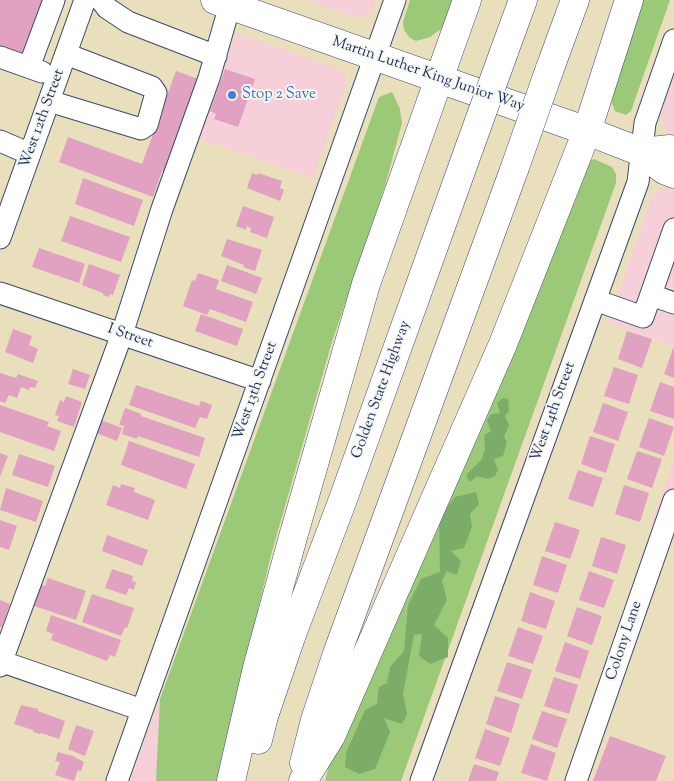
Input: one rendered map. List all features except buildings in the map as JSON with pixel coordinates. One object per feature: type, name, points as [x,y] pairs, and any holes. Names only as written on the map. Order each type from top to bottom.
[{"type":"main road","points":[[231,781],[248,704],[283,574],[366,284],[467,0]]},
{"type":"main road","name":"Golden State Highway","points":[[247,781],[264,716],[291,637],[342,502],[523,0]]},
{"type":"main road","points":[[302,781],[315,720],[338,651],[575,0]]},
{"type":"main road","points":[[302,781],[331,736],[503,344],[587,131],[629,0]]},
{"type":"main road","name":"Martin Luther King Junior Way","points":[[222,3],[587,131],[641,152],[664,170],[674,174]]},
{"type":"main road","name":"Martin Luther King Junior Way","points":[[641,152],[670,149],[674,151]]},
{"type":"street","points":[[29,67],[54,0]]},
{"type":"street","name":"West 12th Street","points":[[0,238],[85,0]]},
{"type":"street","points":[[100,0],[107,8],[128,22],[216,56]]},
{"type":"street","name":"West 13th Street","points":[[117,781],[395,0]]},
{"type":"street","points":[[142,710],[1,662],[122,334],[162,209],[216,56],[222,3]]},
{"type":"street","name":"West 14th Street","points":[[421,781],[638,182],[645,122],[674,40]]},
{"type":"street","points":[[49,101],[141,129],[146,125],[156,93],[152,87],[66,54]]},
{"type":"street","points":[[0,57],[58,77]]},
{"type":"street","points":[[0,141],[30,154]]},
{"type":"street","points":[[595,300],[642,317],[674,229]]},
{"type":"street","name":"I Street","points":[[0,293],[260,381]]},
{"type":"street","points":[[651,295],[674,303]]},
{"type":"street","name":"Colony Lane","points":[[576,781],[669,531],[674,500]]},
{"type":"shaded area","points":[[306,0],[376,0],[372,12],[357,18]]},
{"type":"shaded area","points":[[236,33],[339,69],[345,75],[346,85],[313,178],[199,138]]},
{"type":"shaded area","points":[[674,75],[674,134],[667,131],[663,125],[661,115]]},
{"type":"shaded area","points":[[674,188],[674,346],[608,323],[652,195],[663,189]]},
{"type":"shaded area","points":[[674,460],[674,532],[651,525]]},
{"type":"shaded area","points":[[160,699],[156,781],[130,781]]},
{"type":"green space","points":[[410,0],[455,0],[444,27],[430,37],[416,41],[410,38],[404,30],[403,22]]},
{"type":"green space","points":[[638,0],[670,0],[631,111],[626,115],[615,111],[612,103],[613,84]]},
{"type":"green space","points":[[392,92],[400,109],[402,123],[385,186],[332,342],[271,555],[217,781],[156,781],[160,699],[379,97]]},
{"type":"green space","points":[[594,159],[612,167],[616,174],[616,183],[401,781],[325,781],[328,769],[517,336],[586,163]]},
{"type":"green space","points":[[503,398],[508,399],[509,411],[505,416],[509,425],[504,437],[507,442],[503,456],[494,459],[498,470],[495,476],[488,479],[477,476],[470,482],[466,475],[482,459],[485,448],[484,435],[491,431],[487,420],[491,414],[500,413],[497,403]]},
{"type":"green space","points":[[476,492],[479,504],[470,514],[472,527],[464,548],[451,551],[461,561],[457,575],[447,571],[442,581],[447,600],[434,625],[448,638],[448,657],[430,664],[419,656],[422,634],[414,635],[403,694],[407,714],[402,724],[384,718],[390,732],[375,769],[359,774],[345,767],[346,753],[365,710],[377,704],[379,687],[387,683],[390,667],[404,651],[408,605],[421,579],[440,572],[439,518],[455,497]]},
{"type":"place","name":"Stop 2 Save","points":[[232,95]]}]
